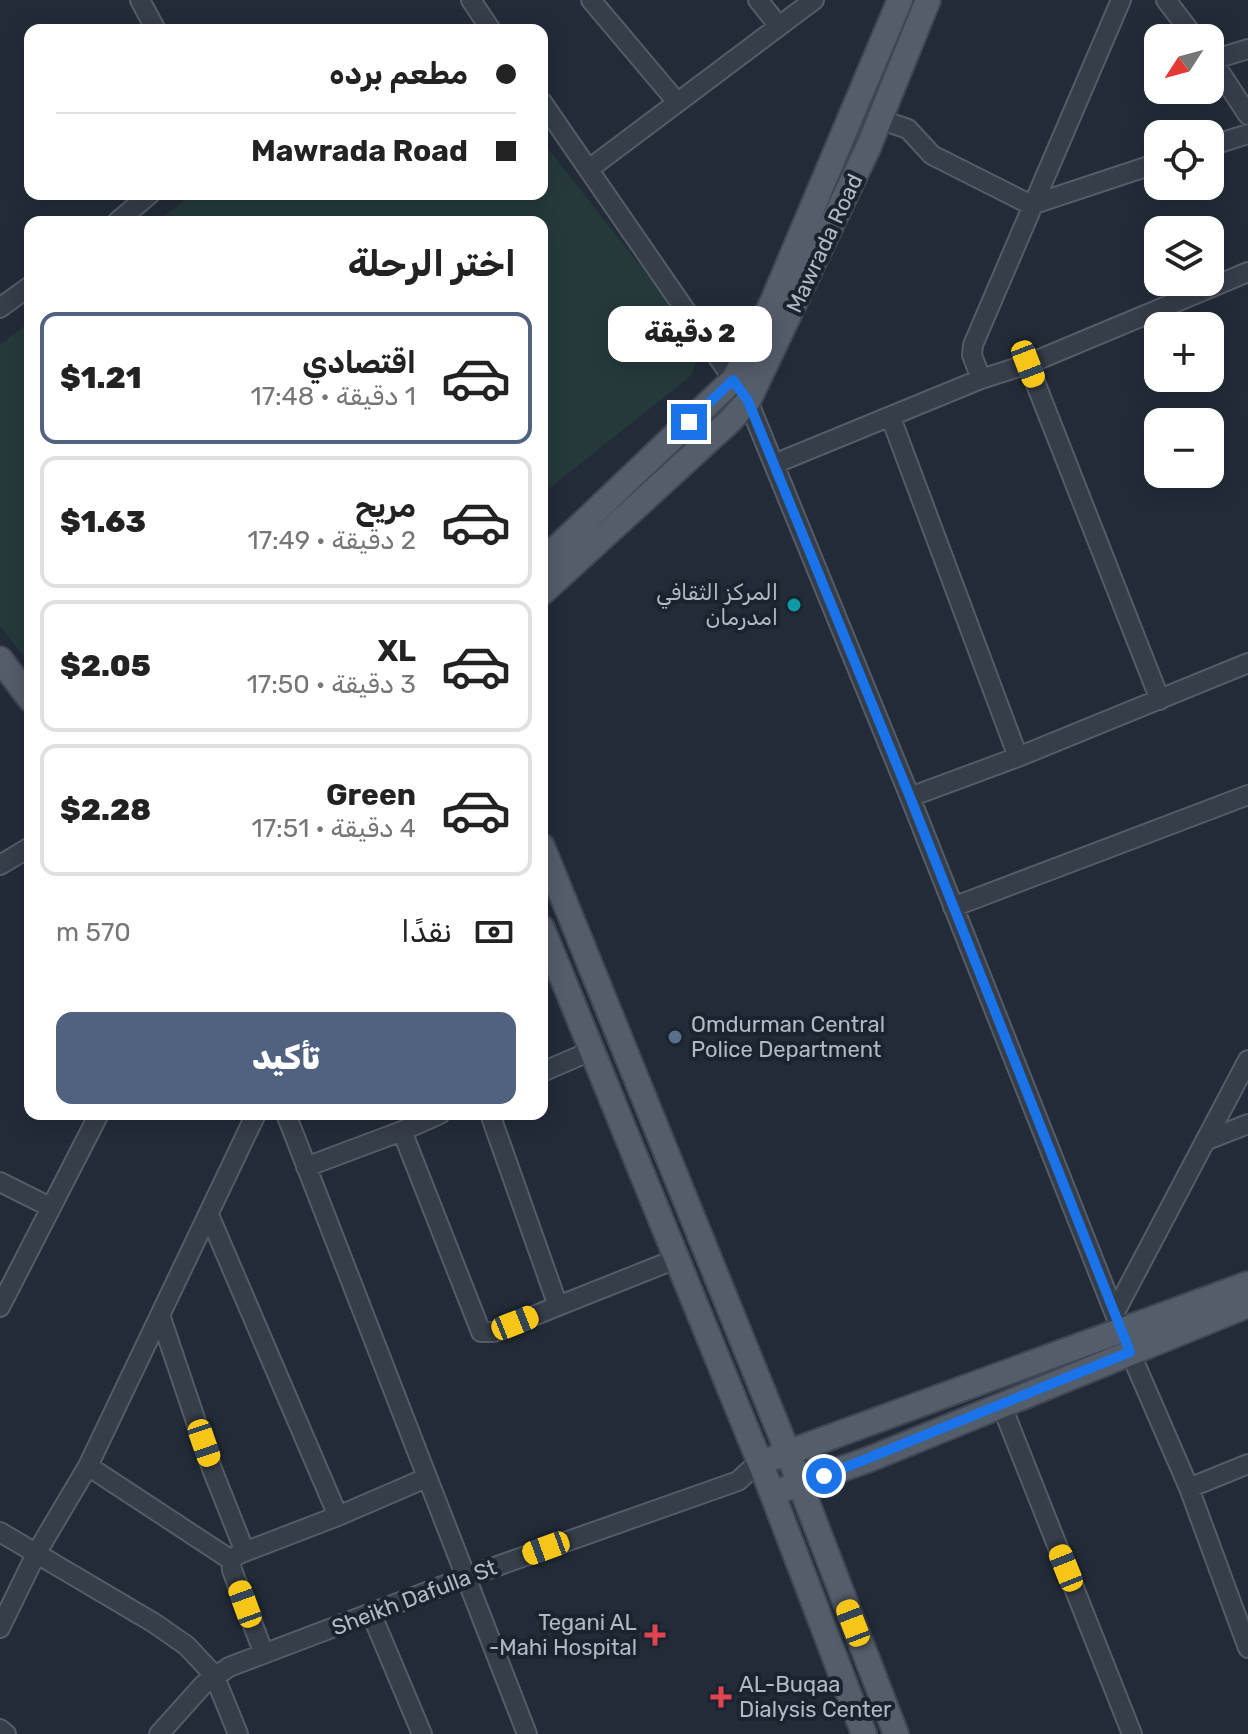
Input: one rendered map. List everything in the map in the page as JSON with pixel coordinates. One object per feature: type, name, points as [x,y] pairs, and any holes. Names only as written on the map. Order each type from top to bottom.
[{"type":"main road","name":"Mawrada Road","points":[[548,556],[733,380],[744,363],[900,0]]},
{"type":"main road","name":"Mawrada Road","points":[[548,588],[748,401],[868,148],[928,0]]},
{"type":"main road","points":[[840,141],[868,148]]},
{"type":"main road","points":[[0,659],[24,691]]},
{"type":"main road","points":[[548,861],[788,1453],[896,1734]]},
{"type":"main road","points":[[548,943],[759,1462],[864,1734]]},
{"type":"main road","points":[[759,1462],[1248,1284]]},
{"type":"main road","points":[[771,1493],[800,1485],[1001,1404],[1123,1332],[1248,1305]]},
{"type":"street","points":[[140,0],[153,24]]},
{"type":"street","points":[[471,0],[487,24]]},
{"type":"street","points":[[591,0],[677,102]]},
{"type":"street","points":[[758,0],[778,25]]},
{"type":"street","points":[[589,169],[814,0]]},
{"type":"street","points":[[981,379],[972,355],[973,345],[1121,0]]},
{"type":"street","points":[[1168,1],[1185,24]]},
{"type":"street","points":[[1224,55],[1248,49]]},
{"type":"street","points":[[1224,79],[1248,115]]},
{"type":"street","points":[[548,111],[748,401],[1123,1332],[1189,1488],[1248,1648]]},
{"type":"street","points":[[879,119],[908,129],[932,155],[1031,205],[1144,168]]},
{"type":"street","points":[[1224,142],[1248,134]]},
{"type":"street","points":[[124,216],[143,200]]},
{"type":"street","points":[[774,464],[981,379],[1028,364],[1248,272]]},
{"type":"street","points":[[0,308],[24,290]]},
{"type":"street","points":[[1028,364],[1160,700]]},
{"type":"street","points":[[891,418],[1018,757]]},
{"type":"street","points":[[910,797],[1018,757],[1248,663]]},
{"type":"street","points":[[953,907],[1248,795]]},
{"type":"street","points":[[0,865],[24,851]]},
{"type":"street","points":[[548,1069],[591,1051]]},
{"type":"street","points":[[1123,1332],[1205,1141],[1248,1060]]},
{"type":"street","points":[[0,1307],[96,1120]]},
{"type":"street","points":[[0,1628],[37,1552],[88,1466],[253,1120]]},
{"type":"street","points":[[288,1120],[527,1734]]},
{"type":"street","points":[[306,1167],[425,1120]]},
{"type":"street","points":[[492,1120],[558,1306]]},
{"type":"street","points":[[1205,1141],[1248,1124]]},
{"type":"street","points":[[402,1131],[481,1332],[494,1332],[676,1259]]},
{"type":"street","points":[[0,1182],[50,1207]]},
{"type":"street","points":[[209,1215],[338,1516]]},
{"type":"street","points":[[160,1315],[212,1469],[264,1654]]},
{"type":"street","points":[[1001,1404],[1129,1733]]},
{"type":"street","points":[[759,1462],[738,1481],[771,1493]]},
{"type":"street","points":[[1189,1488],[1248,1464]]},
{"type":"street","points":[[88,1466],[238,1556]]},
{"type":"street","points":[[238,1556],[426,1478]]},
{"type":"street","name":"Sheikh Dafulla St","points":[[159,1734],[214,1675],[229,1667],[466,1577],[738,1481]]},
{"type":"street","points":[[0,1532],[154,1623],[187,1646],[214,1675],[238,1734]]},
{"type":"street","points":[[371,1613],[422,1734]]},
{"type":"street","points":[[0,1729],[6,1734]]},
{"type":"green space","points":[[548,149],[693,333],[698,354],[692,375],[548,489],[548,216],[164,216],[184,200],[548,200]]},
{"type":"green space","points":[[24,326],[24,656],[0,626],[0,345]]},
{"type":"place","name":"المركز الثقافي امدرمان","points":[[794,605]]},
{"type":"place","name":"Omdurman Central Police Department","points":[[675,1037]]},
{"type":"place","name":"Tegani AL -Mahi Hospital","points":[[655,1635]]},
{"type":"place","name":"AL-Buqaa Dialysis Center","points":[[721,1697]]},
{"type":"route","points":[[689,422],[733,380],[748,401],[910,797],[1130,1352],[824,1476]]}]
